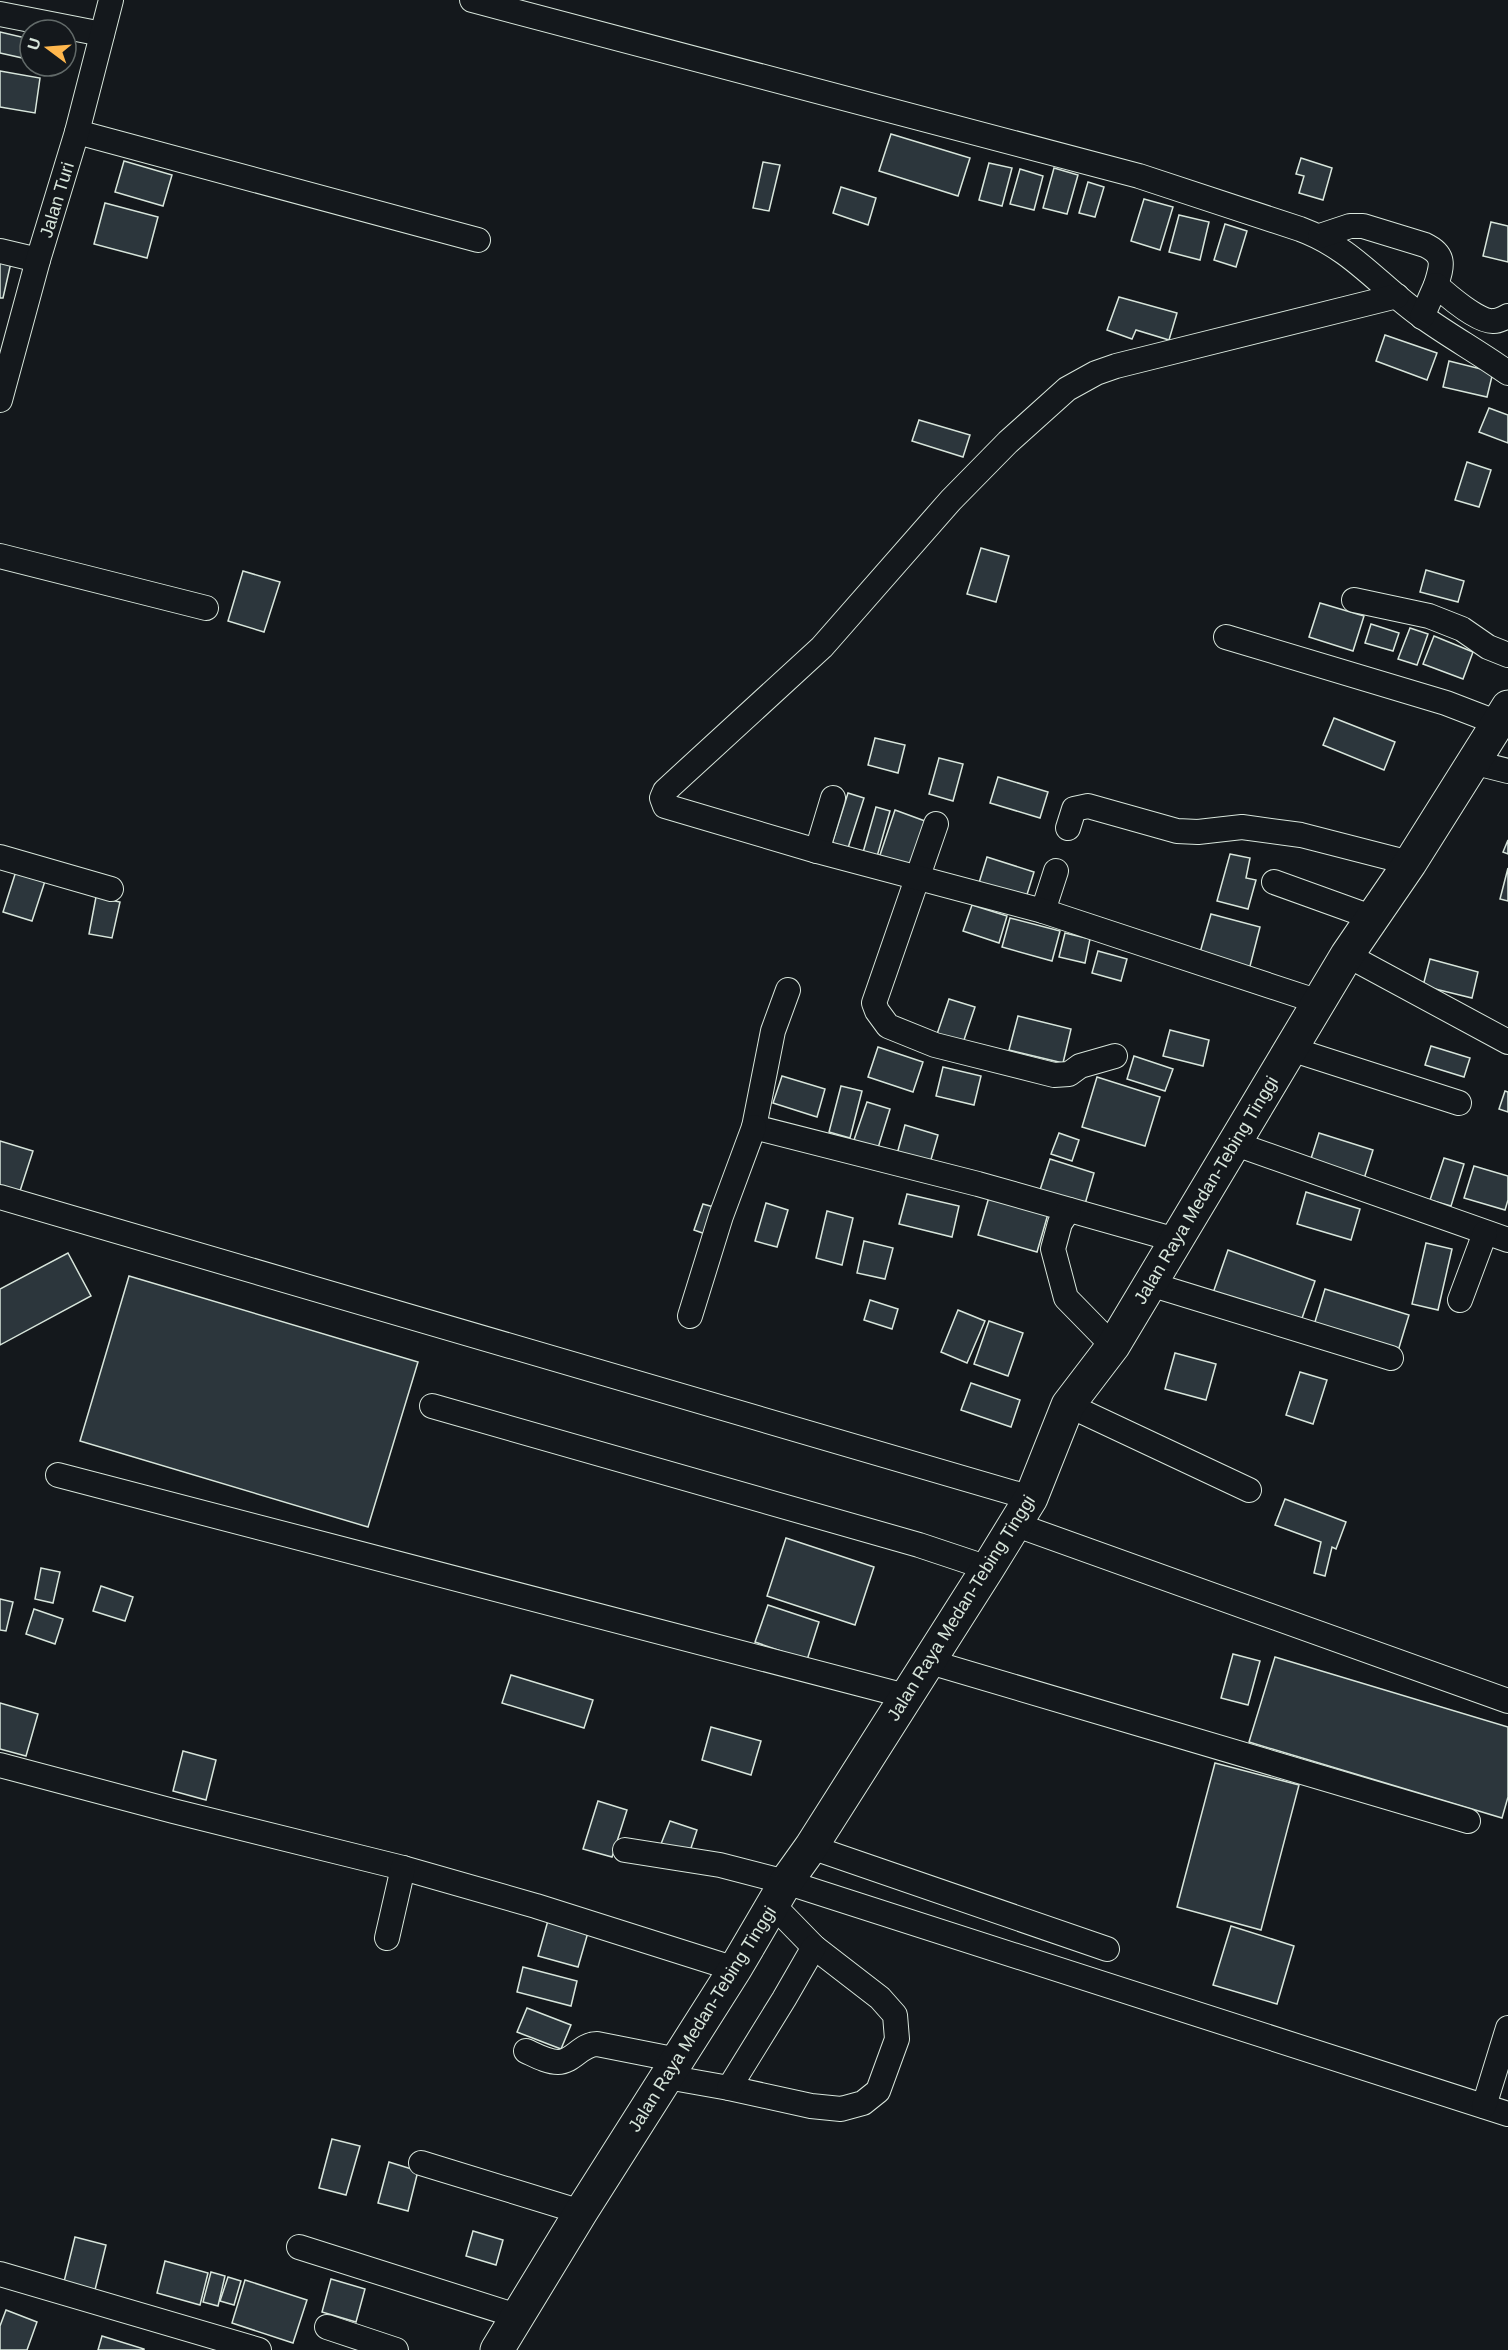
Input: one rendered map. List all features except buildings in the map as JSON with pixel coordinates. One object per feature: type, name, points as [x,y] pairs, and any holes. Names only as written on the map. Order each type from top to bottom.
[{"type":"highway","name":"Jalan Raya Medan-Tebing Tinggi","points":[[497,2350],[780,1894],[988,1568],[1022,1511],[1068,1405],[1113,1346],[1347,955],[1410,862],[1503,715]]},
{"type":"street","name":"Jalan Turi","points":[[0,400],[38,260],[77,132],[111,0]]},
{"type":"street","points":[[472,0],[1139,176],[1320,236],[1338,246],[1397,296]]},
{"type":"street","points":[[0,14],[102,34]]},
{"type":"street","points":[[77,132],[478,240]]},
{"type":"street","points":[[1320,236],[1350,226],[1364,226],[1433,249],[1440,256],[1441,269],[1429,302]]},
{"type":"street","points":[[0,251],[38,260]]},
{"type":"street","points":[[1319,1002],[1043,911],[665,806],[662,798],[665,791],[822,647],[951,500],[1008,442],[1072,386],[1096,372],[1397,296],[1473,313],[1486,320],[1496,321],[1508,316]]},
{"type":"street","points":[[1429,302],[1508,373]]},
{"type":"street","points":[[0,556],[206,608]]},
{"type":"street","points":[[1354,600],[1429,616],[1462,629],[1488,646],[1508,655]]},
{"type":"street","points":[[1226,637],[1446,703],[1503,715]]},
{"type":"street","points":[[1472,762],[1508,771]]},
{"type":"street","points":[[817,850],[833,798]]},
{"type":"street","points":[[1068,828],[1074,808],[1088,806],[1177,831],[1198,832],[1242,827],[1301,835],[1410,862]]},
{"type":"street","points":[[936,824],[874,1002],[877,1011],[888,1026],[935,1045],[1054,1075],[1070,1074],[1080,1066],[1115,1056]]},
{"type":"street","points":[[0,857],[111,889]]},
{"type":"street","points":[[1043,911],[1056,871]]},
{"type":"street","points":[[1274,882],[1371,917]]},
{"type":"street","points":[[1347,955],[1508,1042]]},
{"type":"street","points":[[690,1316],[721,1216],[754,1127],[773,1031],[788,990]]},
{"type":"street","points":[[1291,1050],[1459,1103]]},
{"type":"street","points":[[754,1127],[1176,1240]]},
{"type":"street","points":[[1233,1143],[1508,1240]]},
{"type":"street","points":[[0,1197],[315,1288],[1022,1511],[1508,1701]]},
{"type":"street","points":[[1069,1210],[1059,1223],[1053,1250],[1066,1298],[1113,1346]]},
{"type":"street","points":[[1460,1300],[1485,1233]]},
{"type":"street","points":[[1150,1284],[1391,1358]]},
{"type":"street","points":[[1068,1405],[1248,1490]]},
{"type":"street","points":[[432,1406],[919,1545],[988,1568]]},
{"type":"street","points":[[58,1475],[906,1696]]},
{"type":"street","points":[[930,1662],[1468,1821]]},
{"type":"street","points":[[0,1765],[403,1868],[536,1906],[735,1969]]},
{"type":"street","points":[[811,1847],[1107,1949]]},
{"type":"street","points":[[625,1850],[720,1865],[780,1894],[1508,2114]]},
{"type":"street","points":[[387,1938],[403,1868]]},
{"type":"street","points":[[526,2051],[557,2062],[564,2061],[584,2046],[597,2044],[729,2088],[811,2106],[841,2109],[863,2103],[878,2091],[897,2039],[895,2015],[880,1998],[814,1947],[780,1894]]},
{"type":"street","points":[[729,2088],[814,1947]]},
{"type":"street","points":[[1484,2106],[1508,2028]]},
{"type":"street","points":[[421,2163],[581,2212]]},
{"type":"street","points":[[299,2247],[518,2316]]},
{"type":"street","points":[[0,2274],[259,2350]]},
{"type":"street","points":[[327,2327],[396,2350]]}]
